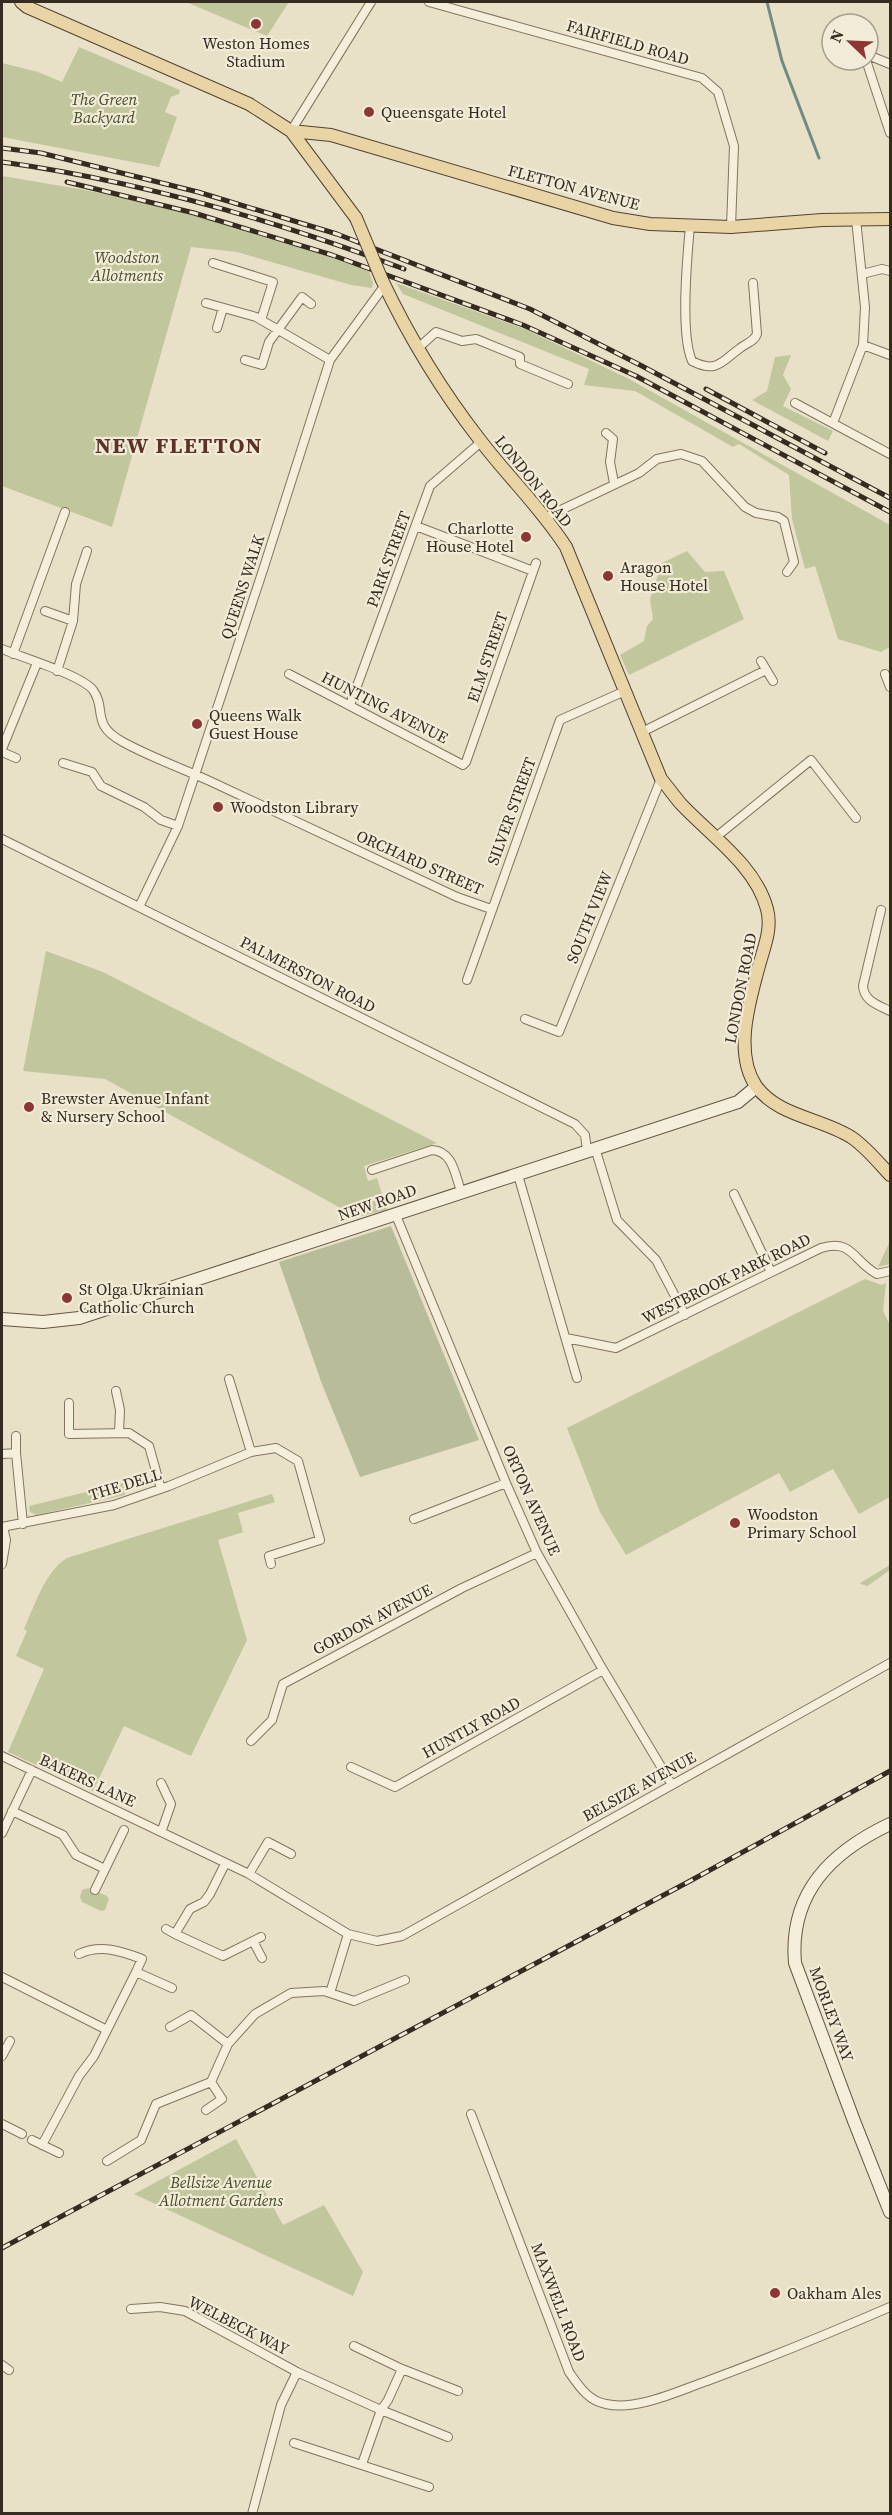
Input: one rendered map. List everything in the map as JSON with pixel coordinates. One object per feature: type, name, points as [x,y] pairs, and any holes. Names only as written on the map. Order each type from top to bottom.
[{"type":"main road","name":"LONDON ROAD","points":[[10,2],[24,4],[249,104],[291,130],[356,219],[383,282],[417,349],[445,394],[481,442],[546,517],[566,547],[661,779],[680,804],[716,837],[756,883],[768,910],[769,932],[756,978],[744,1049],[745,1065],[756,1087],[778,1106],[849,1136],[891,1175]]},
{"type":"main road","name":"FLETTON AVENUE","points":[[291,130],[331,135],[613,219],[650,224],[731,227],[891,219]]},
{"type":"street","points":[[291,130],[371,2]]},
{"type":"street","name":"FAIRFIELD ROAD","points":[[429,2],[702,78],[718,92],[734,146],[731,227]]},
{"type":"street","points":[[870,72],[891,133]]},
{"type":"street","points":[[833,423],[863,345],[865,307],[856,219]]},
{"type":"street","points":[[690,226],[686,292],[687,339],[692,361],[700,365],[722,364],[738,349],[754,340],[757,334],[753,283]]},
{"type":"street","points":[[213,263],[273,282],[261,320]]},
{"type":"street","points":[[862,274],[882,269],[891,271]]},
{"type":"street","name":"QUEENS WALK","points":[[139,906],[178,826],[330,360],[383,282]]},
{"type":"street","points":[[244,360],[262,365],[269,342],[302,297],[312,304]]},
{"type":"street","points":[[206,303],[261,320],[330,360]]},
{"type":"street","points":[[217,327],[223,308]]},
{"type":"street","points":[[417,349],[436,332],[462,341],[476,339],[520,357],[520,364],[568,384]]},
{"type":"street","points":[[863,345],[891,355]]},
{"type":"street","points":[[795,403],[891,454]]},
{"type":"street","points":[[614,437],[610,462],[614,483]]},
{"type":"street","name":"PARK STREET","points":[[350,705],[430,486],[481,442]]},
{"type":"street","points":[[546,517],[639,473],[657,459],[681,454],[702,461],[745,507],[756,513],[778,517],[784,521],[794,562],[787,572]]},
{"type":"street","points":[[13,654],[65,512]]},
{"type":"street","name":"ELM STREET","points":[[416,526],[535,567],[466,762]]},
{"type":"street","points":[[2,649],[57,671],[73,621],[76,584],[87,551]]},
{"type":"street","points":[[45,611],[73,621]]},
{"type":"street","points":[[761,661],[772,681]]},
{"type":"street","points":[[16,758],[2,751],[37,663]]},
{"type":"street","points":[[642,732],[766,670]]},
{"type":"street","name":"ORCHARD STREET","points":[[57,671],[92,689],[97,700],[101,722],[112,736],[457,897],[491,909]]},
{"type":"street","name":"HUNTING AVENUE","points":[[289,674],[463,765],[466,762]]},
{"type":"street","points":[[885,674],[891,687]]},
{"type":"street","name":"SILVER STREET","points":[[467,980],[560,720],[625,691]]},
{"type":"street","points":[[716,837],[811,760],[856,818]]},
{"type":"street","points":[[63,763],[92,772],[100,786],[144,807],[161,820],[178,826]]},
{"type":"street","name":"SOUTH VIEW","points":[[525,1019],[559,1032],[661,779]]},
{"type":"street","name":"PALMERSTON ROAD","points":[[2,839],[575,1124],[585,1136],[591,1149],[617,1220],[656,1260],[685,1315]]},
{"type":"street","points":[[881,910],[863,986],[864,994],[870,1001],[891,1011]]},
{"type":"street","name":"NEW ROAD","points":[[2,1319],[43,1323],[79,1318],[738,1102],[756,1087]]},
{"type":"street","points":[[372,1170],[438,1150],[449,1158],[461,1191]]},
{"type":"street","points":[[518,1175],[577,1378]]},
{"type":"street","points":[[734,1194],[771,1272]]},
{"type":"street","name":"ORTON AVENUE","points":[[395,1214],[537,1553],[672,1785]]},
{"type":"street","name":"WESTBROOK PARK ROAD","points":[[567,1338],[616,1348],[833,1244],[849,1250],[877,1274],[891,1271]]},
{"type":"street","points":[[229,1379],[252,1452]]},
{"type":"street","points":[[116,1391],[120,1410],[119,1433]]},
{"type":"street","points":[[69,1403],[69,1434],[129,1433],[149,1446],[161,1489]]},
{"type":"street","points":[[16,1436],[23,1524]]},
{"type":"street","name":"THE DELL","points":[[2,1564],[6,1540],[2,1527],[114,1505],[161,1489],[252,1452],[276,1448],[298,1461],[320,1540],[269,1556],[271,1564]]},
{"type":"street","points":[[2,1454],[16,1453]]},
{"type":"street","points":[[414,1519],[506,1483]]},
{"type":"street","name":"GORDON AVENUE","points":[[251,1741],[272,1720],[283,1684],[462,1588],[537,1553]]},
{"type":"street","name":"BELSIZE AVENUE","points":[[402,1936],[891,1662]]},
{"type":"street","name":"HUNTLY ROAD","points":[[351,1767],[395,1787],[603,1670]]},
{"type":"street","name":"BAKERS LANE","points":[[2,1756],[162,1830],[225,1864],[249,1874],[348,1934],[377,1941],[402,1936]]},
{"type":"street","points":[[2,1833],[32,1770]]},
{"type":"street","name":"BAKERS LANE","points":[[161,1783],[171,1804],[162,1830]]},
{"type":"street","points":[[12,1811],[63,1835],[76,1855],[105,1869]]},
{"type":"street","name":"MORLEY WAY","points":[[891,1824],[850,1846],[822,1871],[804,1904],[793,1940],[795,1963],[891,2212]]},
{"type":"street","points":[[95,1890],[124,1830]]},
{"type":"street","points":[[249,1874],[268,1842],[291,1854]]},
{"type":"street","points":[[175,1934],[190,1909],[204,1902],[210,1894],[225,1864]]},
{"type":"street","points":[[166,1929],[223,1956],[257,1939],[262,1958]]},
{"type":"street","points":[[330,1993],[348,1934]]},
{"type":"street","points":[[42,2145],[79,2076],[94,2056],[142,1959],[102,1948],[79,1954]]},
{"type":"street","points":[[136,1972],[172,1988]]},
{"type":"street","points":[[2,1977],[107,2030]]},
{"type":"street","points":[[107,2161],[141,2140],[156,2104],[212,2082],[228,2044],[255,2014],[291,1993],[330,1993],[354,2001],[405,1980]]},
{"type":"street","points":[[170,2027],[191,2015],[228,2044]]},
{"type":"street","points":[[2,2056],[10,2041]]},
{"type":"street","points":[[206,2110],[222,2099],[212,2082]]},
{"type":"street","name":"MAXWELL ROAD","points":[[471,2114],[569,2372],[585,2394],[604,2404],[623,2405],[672,2395],[891,2307]]},
{"type":"street","points":[[2,2124],[22,2134]]},
{"type":"street","points":[[32,2140],[59,2154]]},
{"type":"street","name":"WELBECK WAY","points":[[131,2309],[160,2307],[184,2311],[297,2372],[448,2437]]},
{"type":"street","points":[[354,2346],[402,2369],[458,2391]]},
{"type":"street","points":[[362,2464],[381,2410],[402,2369]]},
{"type":"street","name":"WELBECK WAY","points":[[252,2514],[281,2405],[297,2372]]},
{"type":"street","points":[[294,2443],[429,2487]]},
{"type":"green space","name":"Weston Homes Stadium","points":[[186,2],[289,2],[267,36]]},
{"type":"green space","name":"The Green Backyard","points":[[79,47],[180,90],[179,94],[171,97],[165,112],[177,117],[159,167],[2,137],[2,63],[38,72],[62,82]]},
{"type":"green space","name":"Woodston Allotments","points":[[2,176],[105,194],[238,228],[369,271],[373,283],[372,288],[351,285],[237,252],[191,247],[112,527],[2,486]]},
{"type":"green space","points":[[396,283],[525,329],[629,379],[890,525],[890,647],[881,652],[838,639],[815,566],[805,569],[792,519],[789,475],[739,444],[733,447],[635,391],[584,385],[589,369],[403,294]]},
{"type":"green space","points":[[791,355],[783,375],[791,389],[783,406],[833,431],[828,441],[752,400],[767,391],[775,357]]},
{"type":"green space","points":[[687,551],[705,572],[724,571],[744,619],[629,675],[620,655],[644,641],[647,626],[653,619],[650,599],[662,563]]},
{"type":"green space","points":[[46,951],[103,972],[437,1143],[364,1166],[368,1181],[377,1178],[387,1210],[357,1217],[105,1079],[23,1071]]},
{"type":"green space","points":[[391,1226],[479,1440],[360,1477],[322,1384],[279,1262]]},
{"type":"green space","points":[[890,1241],[890,1264],[878,1267]]},
{"type":"green space","points":[[865,1279],[882,1285],[886,1283],[883,1311],[890,1325],[890,1497],[859,1514],[833,1469],[790,1492],[779,1473],[626,1555],[600,1512],[567,1428]]},
{"type":"green space","points":[[123,1483],[125,1495],[37,1515],[30,1512],[29,1506]]},
{"type":"green space","points":[[272,1494],[275,1502],[238,1513],[243,1532],[218,1540],[247,1640],[191,1756],[124,1726],[93,1791],[8,1752],[44,1669],[16,1656],[27,1631],[24,1629],[36,1600],[46,1581],[59,1564],[67,1558]]},
{"type":"green space","points":[[890,1565],[890,1570],[867,1586],[860,1583]]},
{"type":"green space","points":[[88,1888],[107,1896],[109,1899],[105,1910],[101,1911],[82,1902],[80,1897],[82,1890]]},
{"type":"green space","name":"Bellsize Avenue Allotment Gardens","points":[[236,2139],[283,2225],[324,2205],[363,2272],[353,2296],[134,2194]]},
{"type":"waterway","points":[[767,2],[782,61],[819,158]]},
{"type":"railway","points":[[2,148],[41,153],[198,192],[337,234],[530,309],[890,498]]},
{"type":"railway","points":[[2,162],[104,180],[206,204],[306,234],[404,269]]},
{"type":"railway","points":[[67,182],[194,213],[332,255],[523,325],[636,376],[890,512]]},
{"type":"railway","points":[[706,389],[825,453]]},
{"type":"railway","points":[[2,2248],[690,1881],[890,1771]]},
{"type":"place","name":"Weston Homes Stadium","points":[[256,24]]},
{"type":"place","name":"Queensgate Hotel","points":[[369,112]]},
{"type":"place","name":"Charlotte House Hotel","points":[[526,537]]},
{"type":"place","name":"Aragon House Hotel","points":[[608,576]]},
{"type":"place","name":"Queens Walk Guest House","points":[[197,724]]},
{"type":"place","name":"Woodston Library","points":[[218,807]]},
{"type":"place","name":"Brewster Avenue Infant & Nursery School","points":[[29,1107]]},
{"type":"place","name":"St Olga Ukrainian Catholic Church","points":[[67,1298]]},
{"type":"place","name":"Woodston Primary School","points":[[735,1523]]},
{"type":"place","name":"Oakham Ales","points":[[775,2293]]},
{"type":"district","name":"NEW FLETTON","points":[[179,445]]}]
